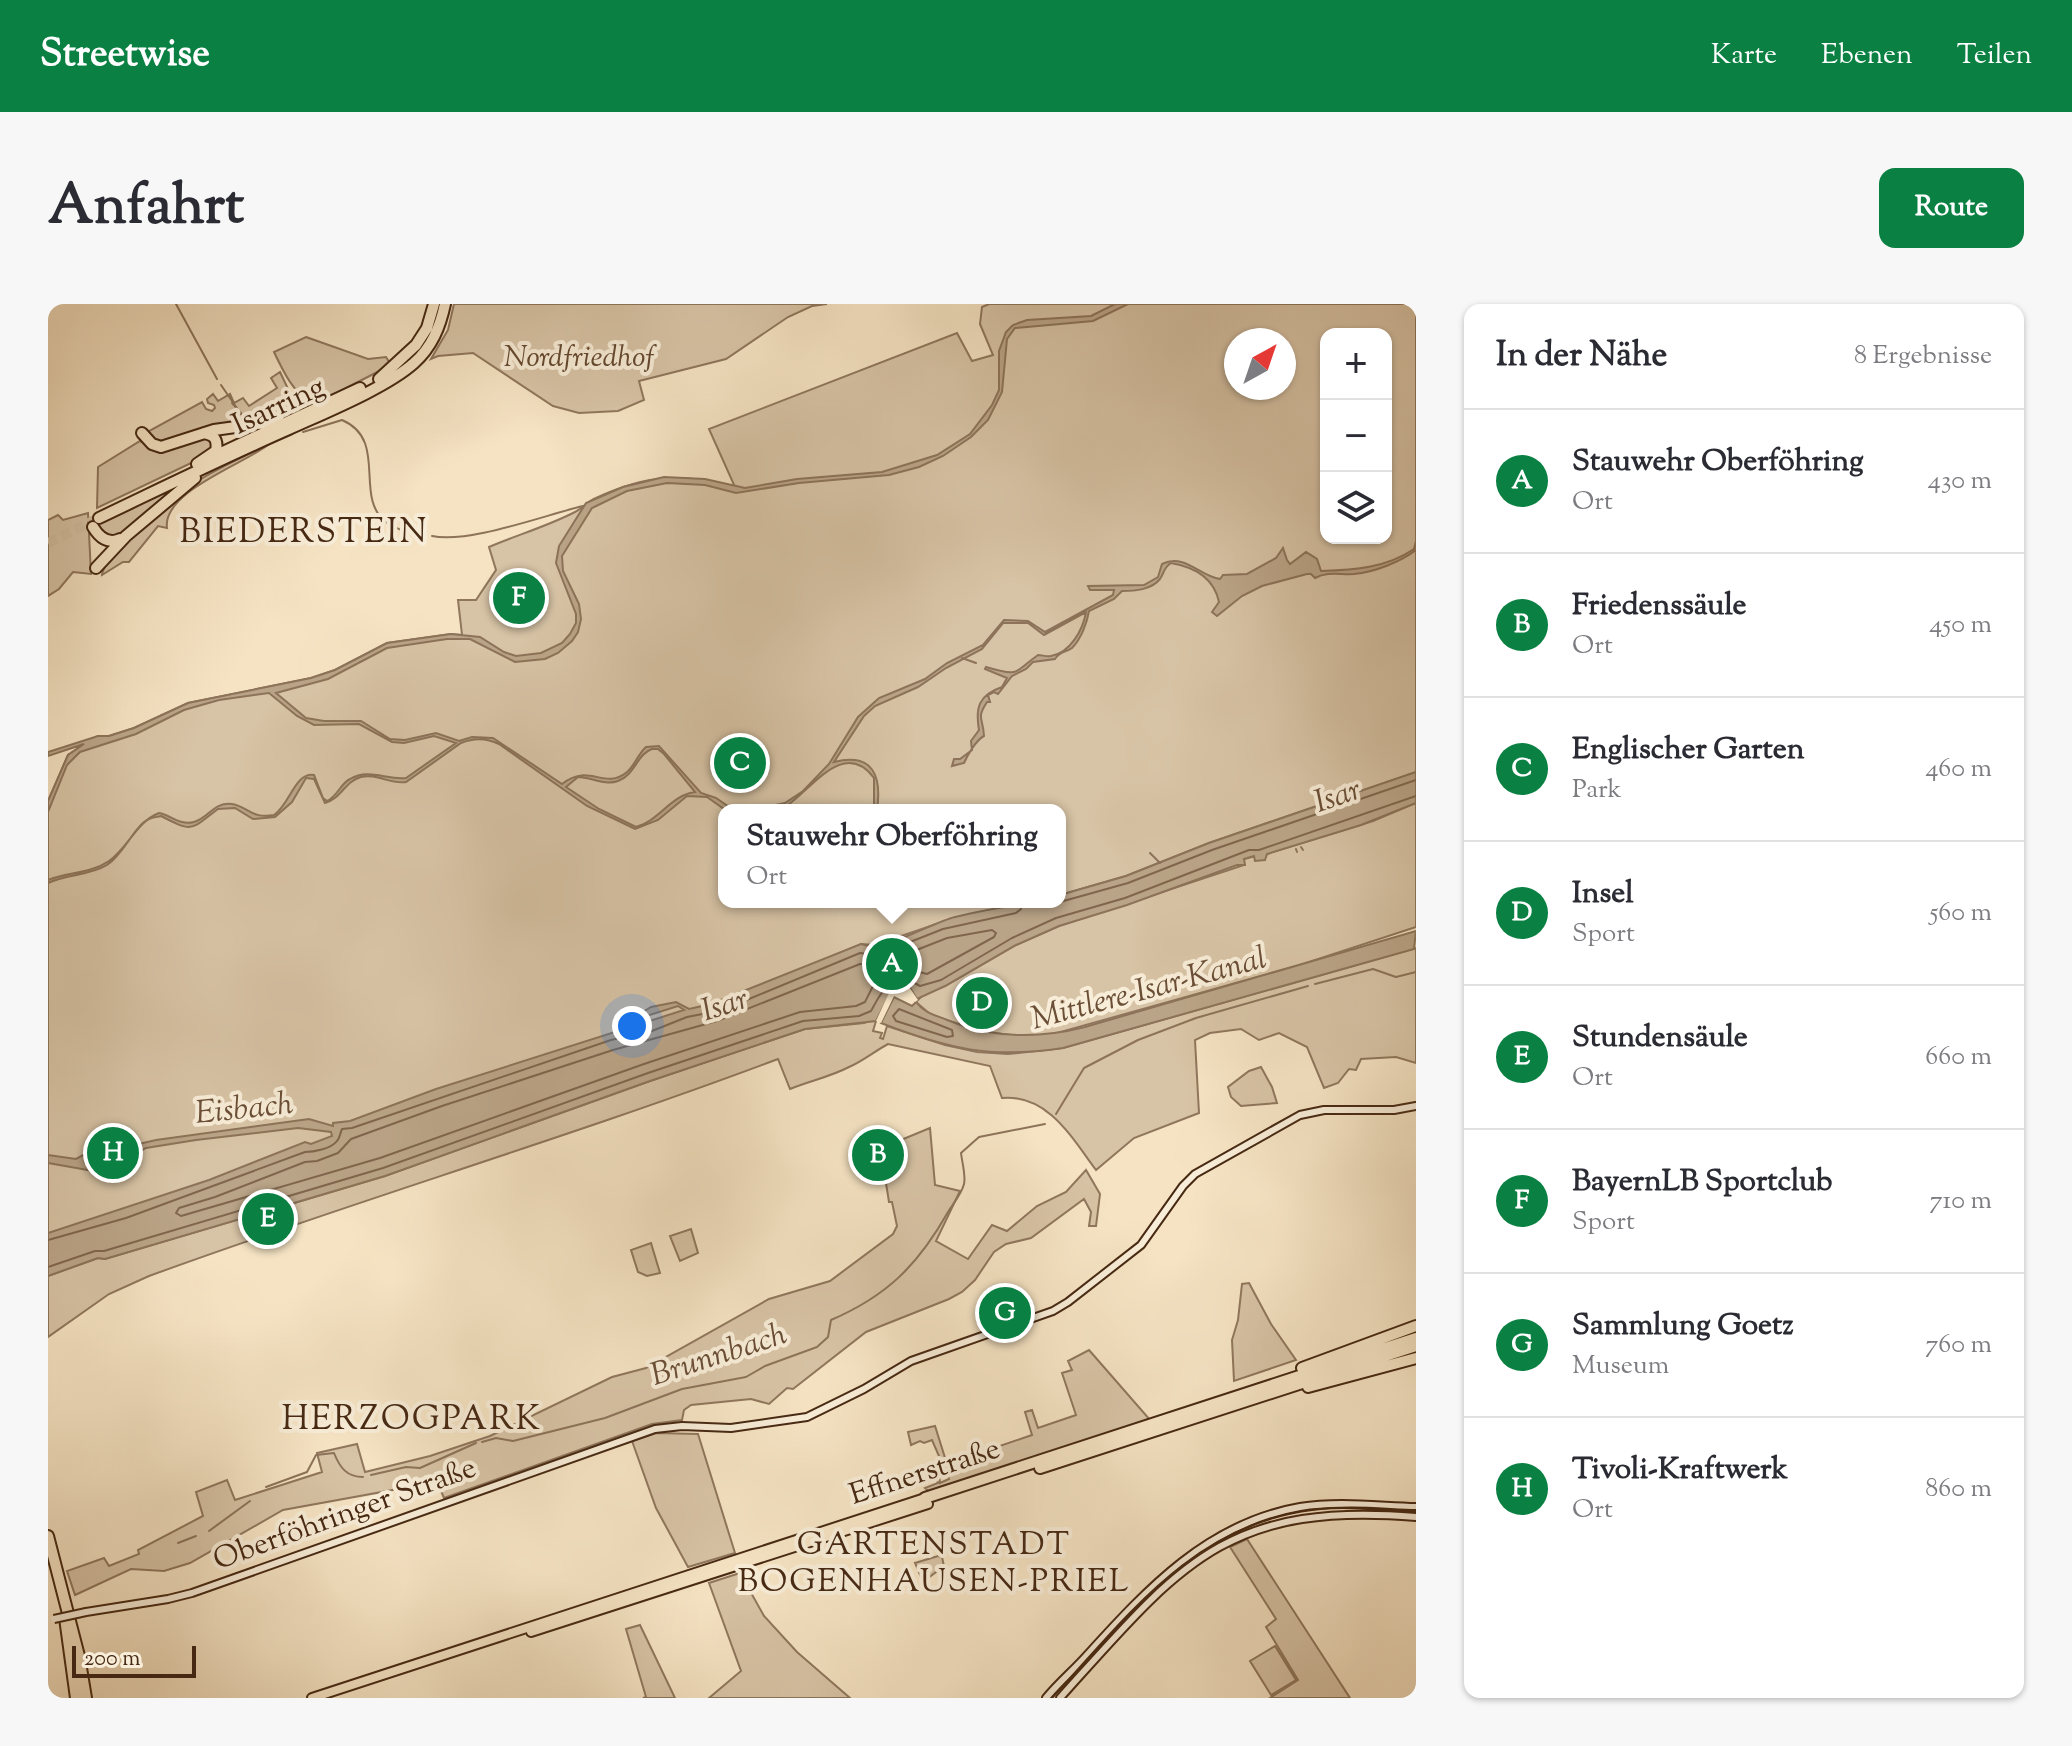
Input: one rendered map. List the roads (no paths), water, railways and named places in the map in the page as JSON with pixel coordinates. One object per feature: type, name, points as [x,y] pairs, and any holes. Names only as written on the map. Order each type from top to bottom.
[{"type":"highway","points":[[379,379],[422,337],[442,304]]},
{"type":"highway","name":"Isarring","points":[[97,518],[197,464],[399,368],[417,352],[432,329],[442,304]]},
{"type":"highway","name":"Isarring","points":[[97,518],[235,455],[282,425],[364,397],[394,383],[422,363],[441,336],[442,304]]},
{"type":"highway","name":"Isarring","points":[[142,433],[152,444],[161,447],[204,433],[282,425]]},
{"type":"highway","points":[[197,464],[216,451],[212,434],[204,433]]},
{"type":"highway","points":[[96,568],[126,536],[189,482],[235,455]]},
{"type":"highway","points":[[97,518],[98,535],[109,541],[126,536]]},
{"type":"highway","points":[[1262,1392],[1284,1375],[1416,1326]]},
{"type":"highway","name":"Effnerstraße","points":[[927,1501],[1262,1392],[1416,1338]]},
{"type":"highway","name":"Effnerstraße","points":[[1262,1392],[1416,1346]]},
{"type":"highway","points":[[1262,1392],[1288,1393],[1416,1358]]},
{"type":"highway","points":[[48,1536],[59,1616],[80,1641],[84,1698]]},
{"type":"main road","name":"Oberföhringer Straße","points":[[59,1616],[192,1593],[655,1429],[682,1426],[731,1428],[782,1422],[816,1413],[911,1361],[1061,1307],[1141,1245],[1176,1195],[1195,1174],[1300,1115],[1324,1110],[1381,1111],[1416,1106]]},
{"type":"main road","name":"Effnerstraße","points":[[312,1698],[837,1526],[927,1501]]},
{"type":"main road","name":"Effnerstraße","points":[[329,1698],[927,1501]]},
{"type":"main road","points":[[1046,1698],[1158,1580],[1196,1549],[1223,1534],[1259,1518],[1303,1507],[1354,1504],[1416,1507]]},
{"type":"main road","points":[[1060,1698],[1167,1583],[1229,1541],[1261,1527],[1305,1517],[1353,1513],[1416,1517]]},
{"type":"water","points":[[1115,304],[1128,304],[1093,321],[1015,328],[1007,339],[1002,392],[988,420],[971,437],[943,456],[919,467],[889,475],[799,483],[736,493],[705,485],[667,483],[627,491],[592,508],[562,556],[563,571],[579,604],[581,619],[578,632],[558,653],[545,659],[515,662],[470,639],[447,639],[387,648],[328,679],[276,693],[306,718],[361,721],[390,739],[405,740],[436,733],[459,741],[472,737],[493,738],[562,784],[572,778],[581,776],[619,777],[630,769],[646,747],[659,746],[701,793],[725,804],[718,805],[707,797],[687,796],[658,820],[635,829],[587,806],[499,744],[480,739],[461,743],[406,782],[361,777],[325,803],[314,779],[306,778],[292,802],[275,817],[253,819],[235,808],[218,809],[196,825],[186,827],[161,816],[146,821],[151,817],[159,813],[184,823],[194,822],[226,804],[238,805],[255,814],[274,815],[297,783],[307,775],[314,775],[327,801],[347,781],[357,776],[371,774],[406,778],[456,743],[434,736],[404,743],[392,742],[359,724],[314,725],[297,716],[269,693],[219,700],[184,710],[136,734],[80,752],[67,765],[48,812],[48,801],[68,755],[84,744],[48,756],[48,752],[134,728],[188,703],[311,678],[335,670],[387,643],[451,634],[480,637],[516,656],[541,653],[562,643],[576,623],[576,614],[556,563],[559,546],[586,503],[623,487],[664,477],[705,479],[745,488],[797,479],[882,472],[937,455],[970,434],[992,405],[999,390],[999,351],[1006,332],[1013,325],[1027,320],[1091,316]],"holes":[[[652,749],[664,754],[695,792],[679,798],[636,827],[599,809],[566,787],[578,777],[618,781]]]},
{"type":"water","points":[[1416,541],[1416,550],[1387,566],[1354,574],[1329,574],[1315,578],[1307,574],[1262,586],[1242,596],[1217,616],[1212,612],[1219,602],[1208,580],[1188,567],[1171,563],[1152,586],[1122,591],[1114,599],[1089,611],[1083,631],[1072,648],[1055,659],[1033,662],[1012,676],[998,694],[988,695],[990,702],[987,702],[981,715],[984,736],[972,749],[971,741],[979,730],[980,703],[988,694],[1002,687],[1007,678],[986,667],[1015,672],[1038,655],[1058,654],[1074,640],[1086,612],[1044,635],[1028,623],[1003,623],[982,649],[918,687],[875,706],[864,716],[834,762],[858,760],[866,764],[876,777],[878,804],[874,804],[874,778],[863,767],[852,763],[830,770],[789,804],[780,804],[803,791],[829,764],[858,717],[879,698],[925,679],[947,663],[983,645],[1004,620],[1028,621],[1045,632],[1113,595],[1114,590],[1090,590],[1088,586],[1144,585],[1158,577],[1162,564],[1170,561],[1185,563],[1220,579],[1223,575],[1247,574],[1276,558],[1283,548],[1290,564],[1306,552],[1317,559],[1321,571],[1346,570],[1392,560],[1414,549]]},
{"type":"water","points":[[970,751],[964,763],[952,766],[954,759],[960,759]]},
{"type":"water","name":"Isar","points":[[1416,772],[1416,803],[1361,825],[1267,854],[1265,860],[1255,861],[1254,856],[1244,859],[1245,865],[1237,865],[1059,926],[1016,945],[917,999],[909,986],[891,992],[876,1021],[805,1029],[385,1176],[105,1259],[98,1258],[48,1276],[48,1233],[209,1180],[305,1142],[311,1144],[332,1136],[331,1132],[298,1128],[196,1140],[146,1148],[122,1162],[117,1149],[156,1140],[309,1119],[333,1126],[333,1123],[350,1121],[436,1089],[684,1010],[678,1006],[640,1018],[638,1015],[651,1007],[676,1002],[689,1009],[711,1004],[861,944],[882,944],[945,920],[981,911],[1066,908],[1066,893],[1126,876],[1209,843]]},
{"type":"water","points":[[129,840],[107,865],[48,883],[56,877],[102,865]]},
{"type":"water","points":[[1416,931],[1414,949],[1063,1048],[991,1052],[949,1045],[881,1023],[894,997],[912,1006],[916,1002],[930,1013],[981,1031],[1016,1035],[1050,1034],[1085,1027]]},
{"type":"water","points":[[107,1152],[111,1166],[93,1171],[48,1163],[48,1155],[76,1159],[87,1153]]},
{"type":"waterway","points":[[176,304],[217,379]]},
{"type":"waterway","points":[[221,385],[241,414],[251,419]]},
{"type":"waterway","points":[[232,403],[241,413]]},
{"type":"waterway","points":[[303,432],[342,420],[356,429],[368,454],[372,498],[377,511],[388,523],[403,531]]},
{"type":"waterway","points":[[432,536],[465,536],[486,532],[583,506]]},
{"type":"waterway","points":[[962,658],[976,663]]},
{"type":"waterway","points":[[1150,853],[1160,863]]},
{"type":"waterway","name":"Brunnbach","points":[[1315,984],[1373,969],[1396,977],[1416,972]]},
{"type":"waterway","name":"Brunnbach","points":[[1056,1114],[1084,1068],[1138,1040],[1196,1018],[1308,986]]},
{"type":"waterway","name":"Brunnbach","points":[[482,1442],[496,1438],[513,1441],[605,1418],[682,1389],[746,1377],[765,1366],[817,1347],[828,1337],[831,1320],[885,1289],[925,1248],[963,1187],[965,1177],[961,1153],[979,1137],[1045,1124]]},
{"type":"waterway","name":"Brunnbach","points":[[371,1475],[406,1467],[420,1468],[476,1443]]},
{"type":"waterway","name":"Brunnbach","points":[[266,1487],[307,1472],[316,1455],[334,1453],[345,1471],[363,1477]]},
{"type":"waterway","name":"Brunnbach","points":[[209,1531],[250,1501]]},
{"type":"waterway","name":"Brunnbach","points":[[178,1543],[196,1536]]},
{"type":"tunnel","points":[[48,543],[99,518]]},
{"type":"tram line","points":[[1052,1698],[1136,1606],[1197,1554],[1232,1534],[1270,1519],[1312,1510],[1416,1510]]},
{"type":"place","name":"BayernLB Sportclub","points":[[519,598]]},
{"type":"place","name":"Englischer Garten","points":[[740,763]]},
{"type":"place","name":"Stauwehr Oberföhring","points":[[892,964]]},
{"type":"place","name":"Insel","points":[[982,1003]]},
{"type":"place","name":"Tivoli-Kraftwerk","points":[[113,1153]]},
{"type":"place","name":"Friedenssäule","points":[[878,1155]]},
{"type":"place","name":"Stundensäule","points":[[268,1219]]},
{"type":"place","name":"Sammlung Goetz","points":[[1005,1313]]},
{"type":"district","name":"BIEDERSTEIN","points":[[304,533]]},
{"type":"district","name":"HERZOGPARK","points":[[412,1420]]},
{"type":"district","name":"GARTENSTADT BOGENHAUSEN-PRIEL","points":[[934,1564]]},
{"type":"park label","name":"Nordfriedhof","points":[[579,358]]},
{"type":"water label","name":"Mittlere-Isar-Kanal","points":[[1149,990]]},
{"type":"water label","name":"Eisbach","points":[[244,1110]]}]
